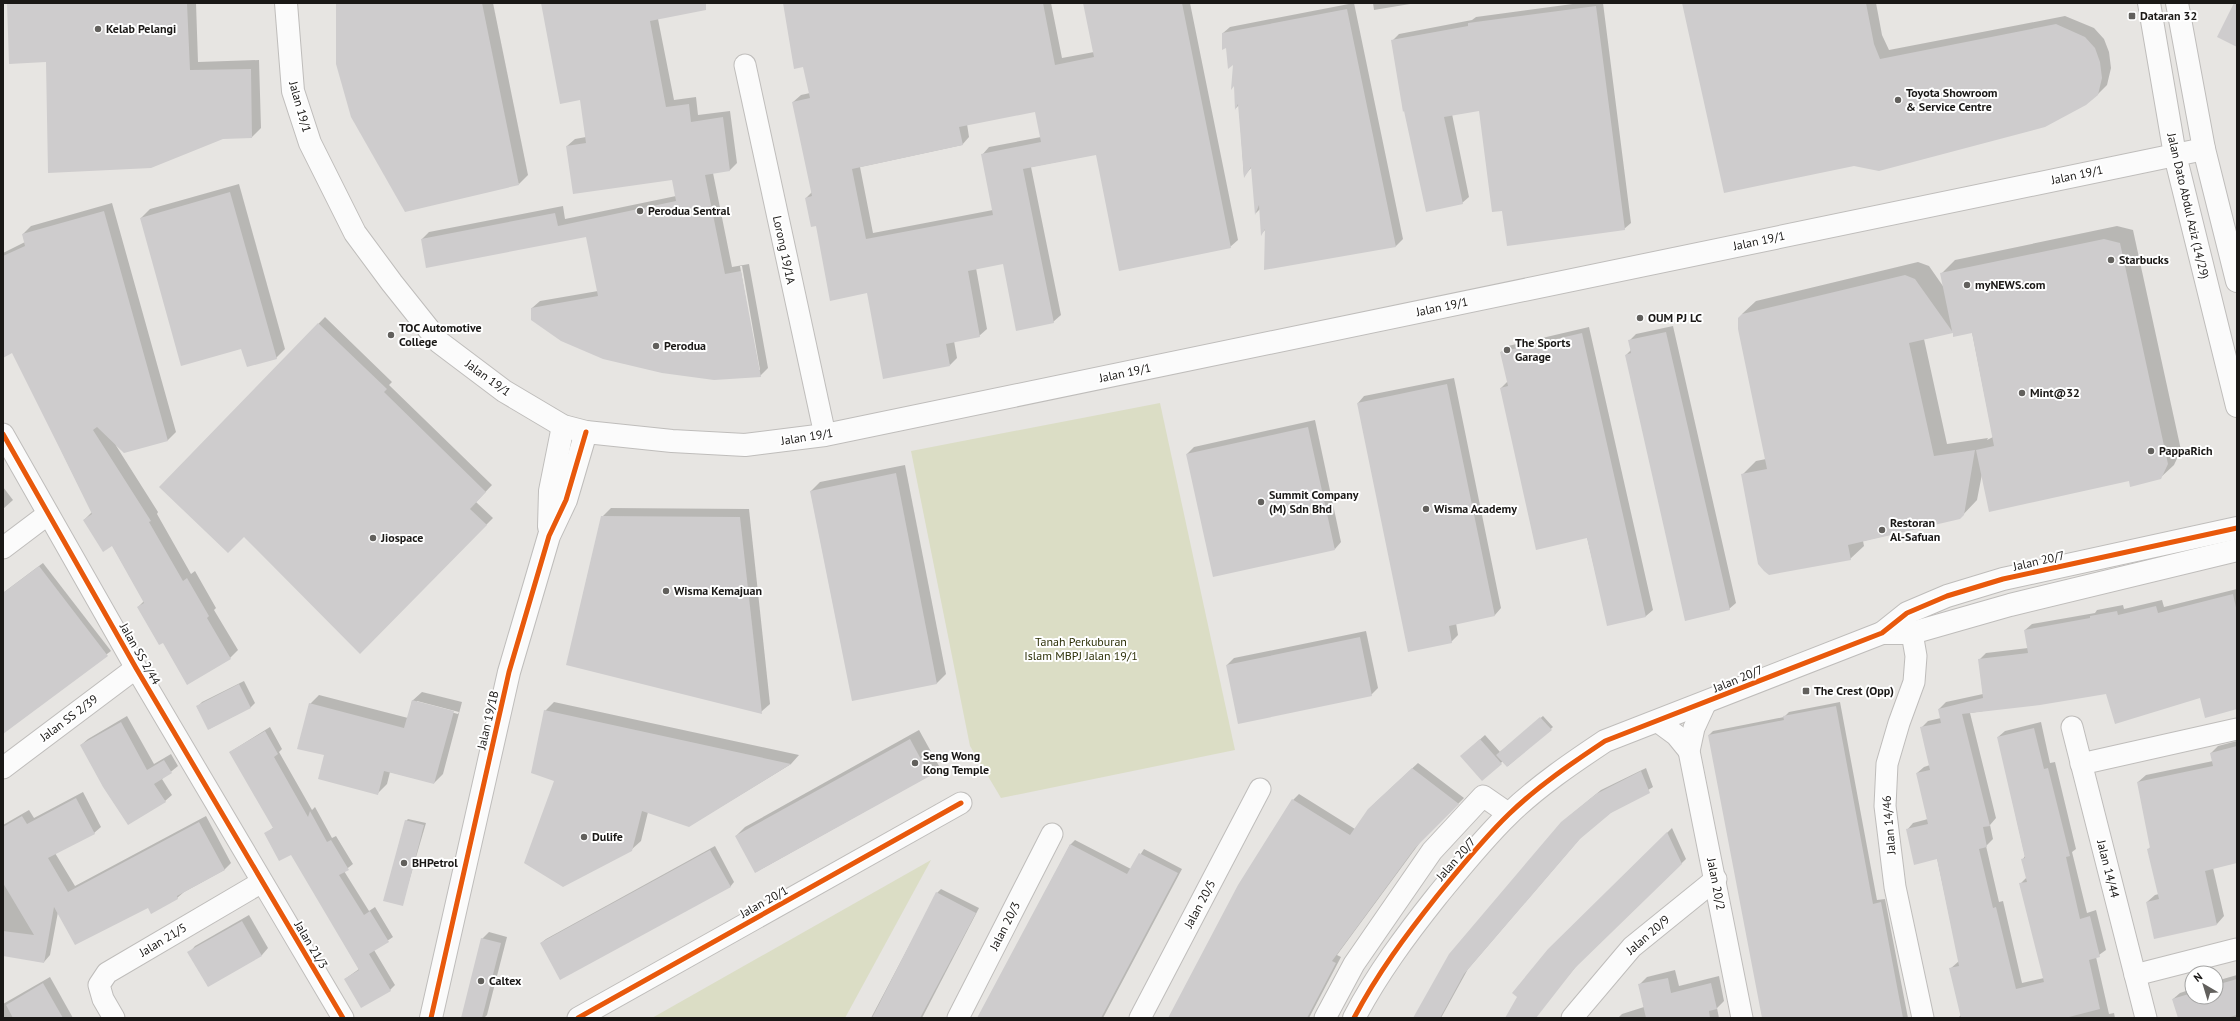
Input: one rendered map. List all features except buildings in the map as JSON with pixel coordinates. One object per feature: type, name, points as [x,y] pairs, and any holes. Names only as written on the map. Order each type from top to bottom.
[{"type":"street","name":"Jalan 19/1","points":[[286,3],[293,91],[310,144],[355,233],[392,283],[439,342],[504,391],[563,426],[586,432],[672,441],[745,445],[825,435],[2204,149]]},
{"type":"street","name":"Jalan Dato Abdul Aziz (14/29)","points":[[2149,3],[2175,155],[2237,406]]},
{"type":"street","points":[[2177,3],[2204,149],[2237,281]]},
{"type":"street","name":"Lorong 19/1A","points":[[745,65],[825,435]]},
{"type":"street","name":"Jalan 19/1B","points":[[549,536],[550,491],[563,426]]},
{"type":"street","name":"Jalan 19/1B","points":[[431,1018],[509,672],[549,536],[566,500],[586,432]]},
{"type":"street","name":"Jalan SS 2/44","points":[[3,434],[136,668],[262,882]]},
{"type":"street","points":[[3,548],[48,514]]},
{"type":"street","points":[[2208,534],[2237,516]]},
{"type":"street","name":"Jalan 20/7","points":[[1354,1018],[1369,988],[1405,936],[1457,872],[1509,814],[1573,762],[1605,741],[1882,633],[1907,613],[1947,596],[1996,582],[2237,528]]},
{"type":"street","name":"Jalan 20/7","points":[[1882,633],[1912,633],[2010,605],[2237,550]]},
{"type":"street","points":[[2214,555],[2237,556]]},
{"type":"street","name":"Jalan 14/46","points":[[1912,633],[1916,656],[1914,682],[1899,723],[1887,764],[1885,806],[1895,888],[1923,1018]]},
{"type":"street","name":"Jalan SS 2/39","points":[[3,768],[136,668]]},
{"type":"street","name":"Jalan 20/2","points":[[1706,702],[1694,728],[1689,751],[1716,879],[1742,1018]]},
{"type":"street","name":"Jalan 20/2","points":[[1657,721],[1676,735],[1689,751]]},
{"type":"street","name":"Jalan 14/44","points":[[2072,727],[2146,1018]]},
{"type":"street","points":[[2081,764],[2237,729]]},
{"type":"street","name":"Jalan 20/5","points":[[1140,1018],[1260,789]]},
{"type":"street","name":"Jalan 20/7","points":[[1325,1018],[1354,964],[1432,851],[1484,796],[1509,814]]},
{"type":"street","name":"Jalan 20/1","points":[[578,1018],[961,803]]},
{"type":"street","name":"Jalan 20/3","points":[[958,1018],[1052,834]]},
{"type":"street","name":"Jalan 20/9","points":[[1572,1018],[1632,947],[1716,879]]},
{"type":"street","name":"Jalan 21/5","points":[[114,1018],[103,999],[99,985],[107,973],[262,882]]},
{"type":"street","name":"Jalan 21/3","points":[[262,882],[343,1018]]},
{"type":"street","points":[[2135,975],[2237,949]]},
{"type":"green space","name":"Tanah Perkuburan Islam MBPJ Jalan 19/1","points":[[1160,403],[1235,750],[1001,798],[970,746],[911,451]]},
{"type":"green space","points":[[931,860],[845,1018],[652,1018]]},
{"type":"cycle path","points":[[431,1018],[509,672],[549,536],[566,500],[586,432]]},
{"type":"cycle path","points":[[3,434],[136,668],[343,1018]]},
{"type":"cycle path","points":[[1354,1018],[1382,970],[1403,940],[1437,896],[1490,833],[1543,784],[1605,741],[1882,633],[1907,613],[1947,596],[2003,579],[2237,528]]},
{"type":"cycle path","points":[[578,1018],[961,803]]},
{"type":"place","name":"Dataran 32","points":[[2132,16]]},
{"type":"place","name":"Kelab Pelangi","points":[[98,29]]},
{"type":"place","name":"Toyota Showroom & Service Centre","points":[[1898,100]]},
{"type":"place","name":"Perodua Sentral","points":[[640,211]]},
{"type":"place","name":"Starbucks","points":[[2111,260]]},
{"type":"place","name":"myNEWS.com","points":[[1967,285]]},
{"type":"place","name":"OUM PJ LC","points":[[1640,318]]},
{"type":"place","name":"TOC Automotive College","points":[[391,335]]},
{"type":"place","name":"Perodua","points":[[656,346]]},
{"type":"place","name":"The Sports Garage","points":[[1507,350]]},
{"type":"place","name":"Mint@32","points":[[2022,393]]},
{"type":"place","name":"PappaRich","points":[[2151,451]]},
{"type":"place","name":"Summit Company (M) Sdn Bhd","points":[[1261,502]]},
{"type":"place","name":"Wisma Academy","points":[[1426,509]]},
{"type":"place","name":"Restoran Al-Safuan","points":[[1882,530]]},
{"type":"place","name":"Jiospace","points":[[373,538]]},
{"type":"place","name":"Wisma Kemajuan","points":[[666,591]]},
{"type":"place","name":"The Crest (Opp)","points":[[1806,691]]},
{"type":"place","name":"Seng Wong Kong Temple","points":[[915,763]]},
{"type":"place","name":"Dulife","points":[[584,837]]},
{"type":"place","name":"BHPetrol","points":[[404,863]]},
{"type":"place","name":"Caltex","points":[[481,981]]}]
